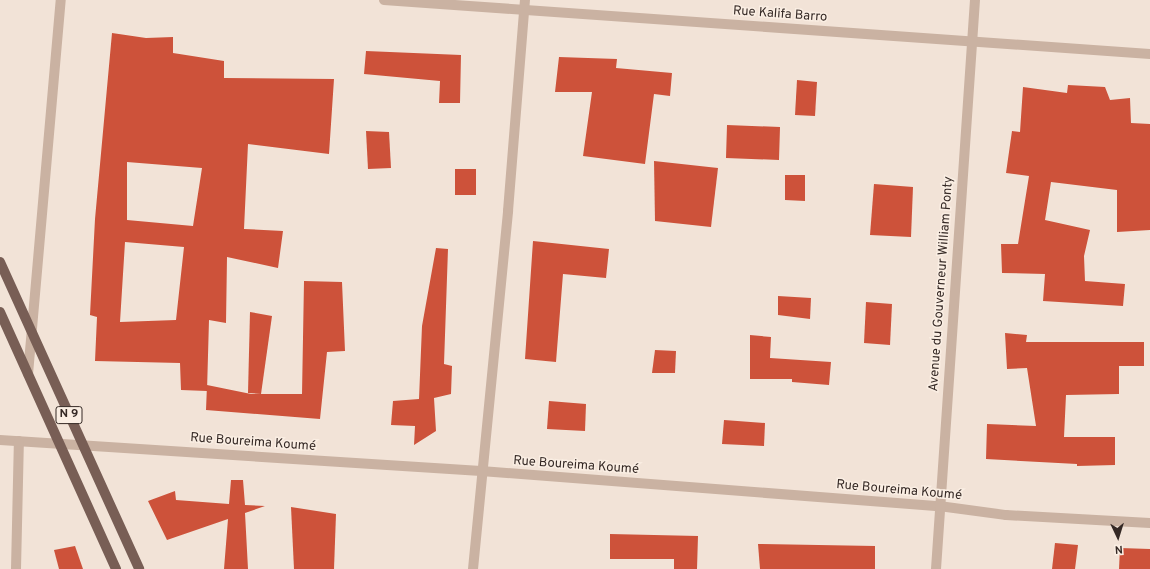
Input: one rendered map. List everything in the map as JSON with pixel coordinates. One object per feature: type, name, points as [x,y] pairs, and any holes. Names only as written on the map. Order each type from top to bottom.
[{"type":"main road","name":"N 9","points":[[0,262],[139,569]]},
{"type":"main road","name":"N 9","points":[[0,312],[116,569]]},
{"type":"street","points":[[28,374],[61,0]]},
{"type":"street","name":"Rue Kalifa Barro","points":[[384,0],[524,5],[972,42],[1150,54]]},
{"type":"street","name":"Avenue du Gouverneur William Ponty","points":[[936,569],[939,506],[975,0]]},
{"type":"street","points":[[473,569],[481,471],[508,211],[524,5]]},
{"type":"street","name":"Rue Boureima Koumé","points":[[0,440],[481,471],[939,506],[1006,515],[1150,523]]},
{"type":"street","points":[[16,569],[19,441]]},
{"type":"building","points":[[112,33],[146,38],[173,37],[173,53],[224,61],[224,78],[334,79],[329,154],[248,144],[244,229],[283,231],[278,268],[227,257],[226,323],[209,320],[207,391],[181,390],[180,363],[95,361],[97,317],[90,315],[95,219]],"holes":[[[127,162],[202,168],[193,226],[127,220]],[[125,242],[184,247],[176,320],[120,322]]]},
{"type":"building","points":[[366,51],[461,55],[460,103],[439,103],[440,81],[364,74]]},
{"type":"building","points":[[559,57],[617,59],[616,68],[672,73],[670,96],[654,94],[645,164],[583,156],[592,92],[555,92]]},
{"type":"building","points":[[797,80],[817,82],[815,116],[795,115]]},
{"type":"building","points":[[1068,85],[1105,87],[1110,100],[1130,98],[1131,123],[1150,124],[1150,230],[1117,232],[1117,190],[1051,182],[1045,220],[1090,230],[1084,256],[1085,281],[1125,284],[1123,306],[1043,301],[1045,274],[1002,273],[1001,244],[1018,244],[1029,176],[1006,173],[1012,131],[1020,132],[1023,87],[1067,93]]},
{"type":"building","points":[[727,125],[780,127],[779,160],[726,158]]},
{"type":"building","points":[[366,131],[389,132],[391,168],[368,169]]},
{"type":"building","points":[[654,161],[718,168],[711,227],[655,221]]},
{"type":"building","points":[[455,169],[476,169],[476,195],[455,195]]},
{"type":"building","points":[[785,175],[805,175],[805,201],[785,200]]},
{"type":"building","points":[[874,184],[913,187],[911,237],[870,235]]},
{"type":"building","points":[[533,241],[609,249],[606,278],[563,274],[556,362],[525,359]]},
{"type":"building","points":[[436,248],[448,249],[444,364],[452,366],[451,394],[434,398],[436,431],[414,445],[415,426],[391,425],[393,401],[419,399],[422,326]]},
{"type":"building","points":[[304,281],[342,282],[345,351],[327,352],[320,419],[206,410],[207,385],[251,394],[302,394]]},
{"type":"building","points":[[778,296],[811,298],[810,319],[778,315]]},
{"type":"building","points":[[866,302],[892,304],[890,345],[864,343]]},
{"type":"building","points":[[250,312],[272,316],[261,394],[248,393]]},
{"type":"building","points":[[1005,333],[1027,335],[1026,342],[1144,342],[1144,366],[1119,366],[1119,394],[1066,395],[1064,437],[1115,437],[1115,465],[1077,466],[1077,464],[986,459],[987,424],[1036,426],[1027,368],[1007,369]]},
{"type":"building","points":[[750,335],[771,337],[770,358],[831,362],[829,385],[792,382],[792,379],[750,379]]},
{"type":"building","points":[[655,350],[676,351],[675,373],[652,373]]},
{"type":"building","points":[[549,401],[586,404],[585,431],[547,429]]},
{"type":"building","points":[[724,420],[765,423],[764,446],[722,444]]},
{"type":"building","points":[[231,480],[243,480],[245,505],[265,506],[245,513],[248,569],[224,569],[228,519],[167,540],[148,501],[175,491],[176,500],[229,504]]},
{"type":"building","points":[[291,507],[336,514],[334,569],[294,569]]},
{"type":"building","points":[[610,534],[698,536],[697,569],[674,569],[674,559],[610,559]]},
{"type":"building","points":[[1055,543],[1078,545],[1075,569],[1052,569]]},
{"type":"building","points":[[758,544],[875,546],[875,569],[760,569]]},
{"type":"building","points":[[75,546],[83,569],[59,569],[54,550]]},
{"type":"building","points":[[1120,548],[1150,549],[1150,569],[1119,569]]}]
